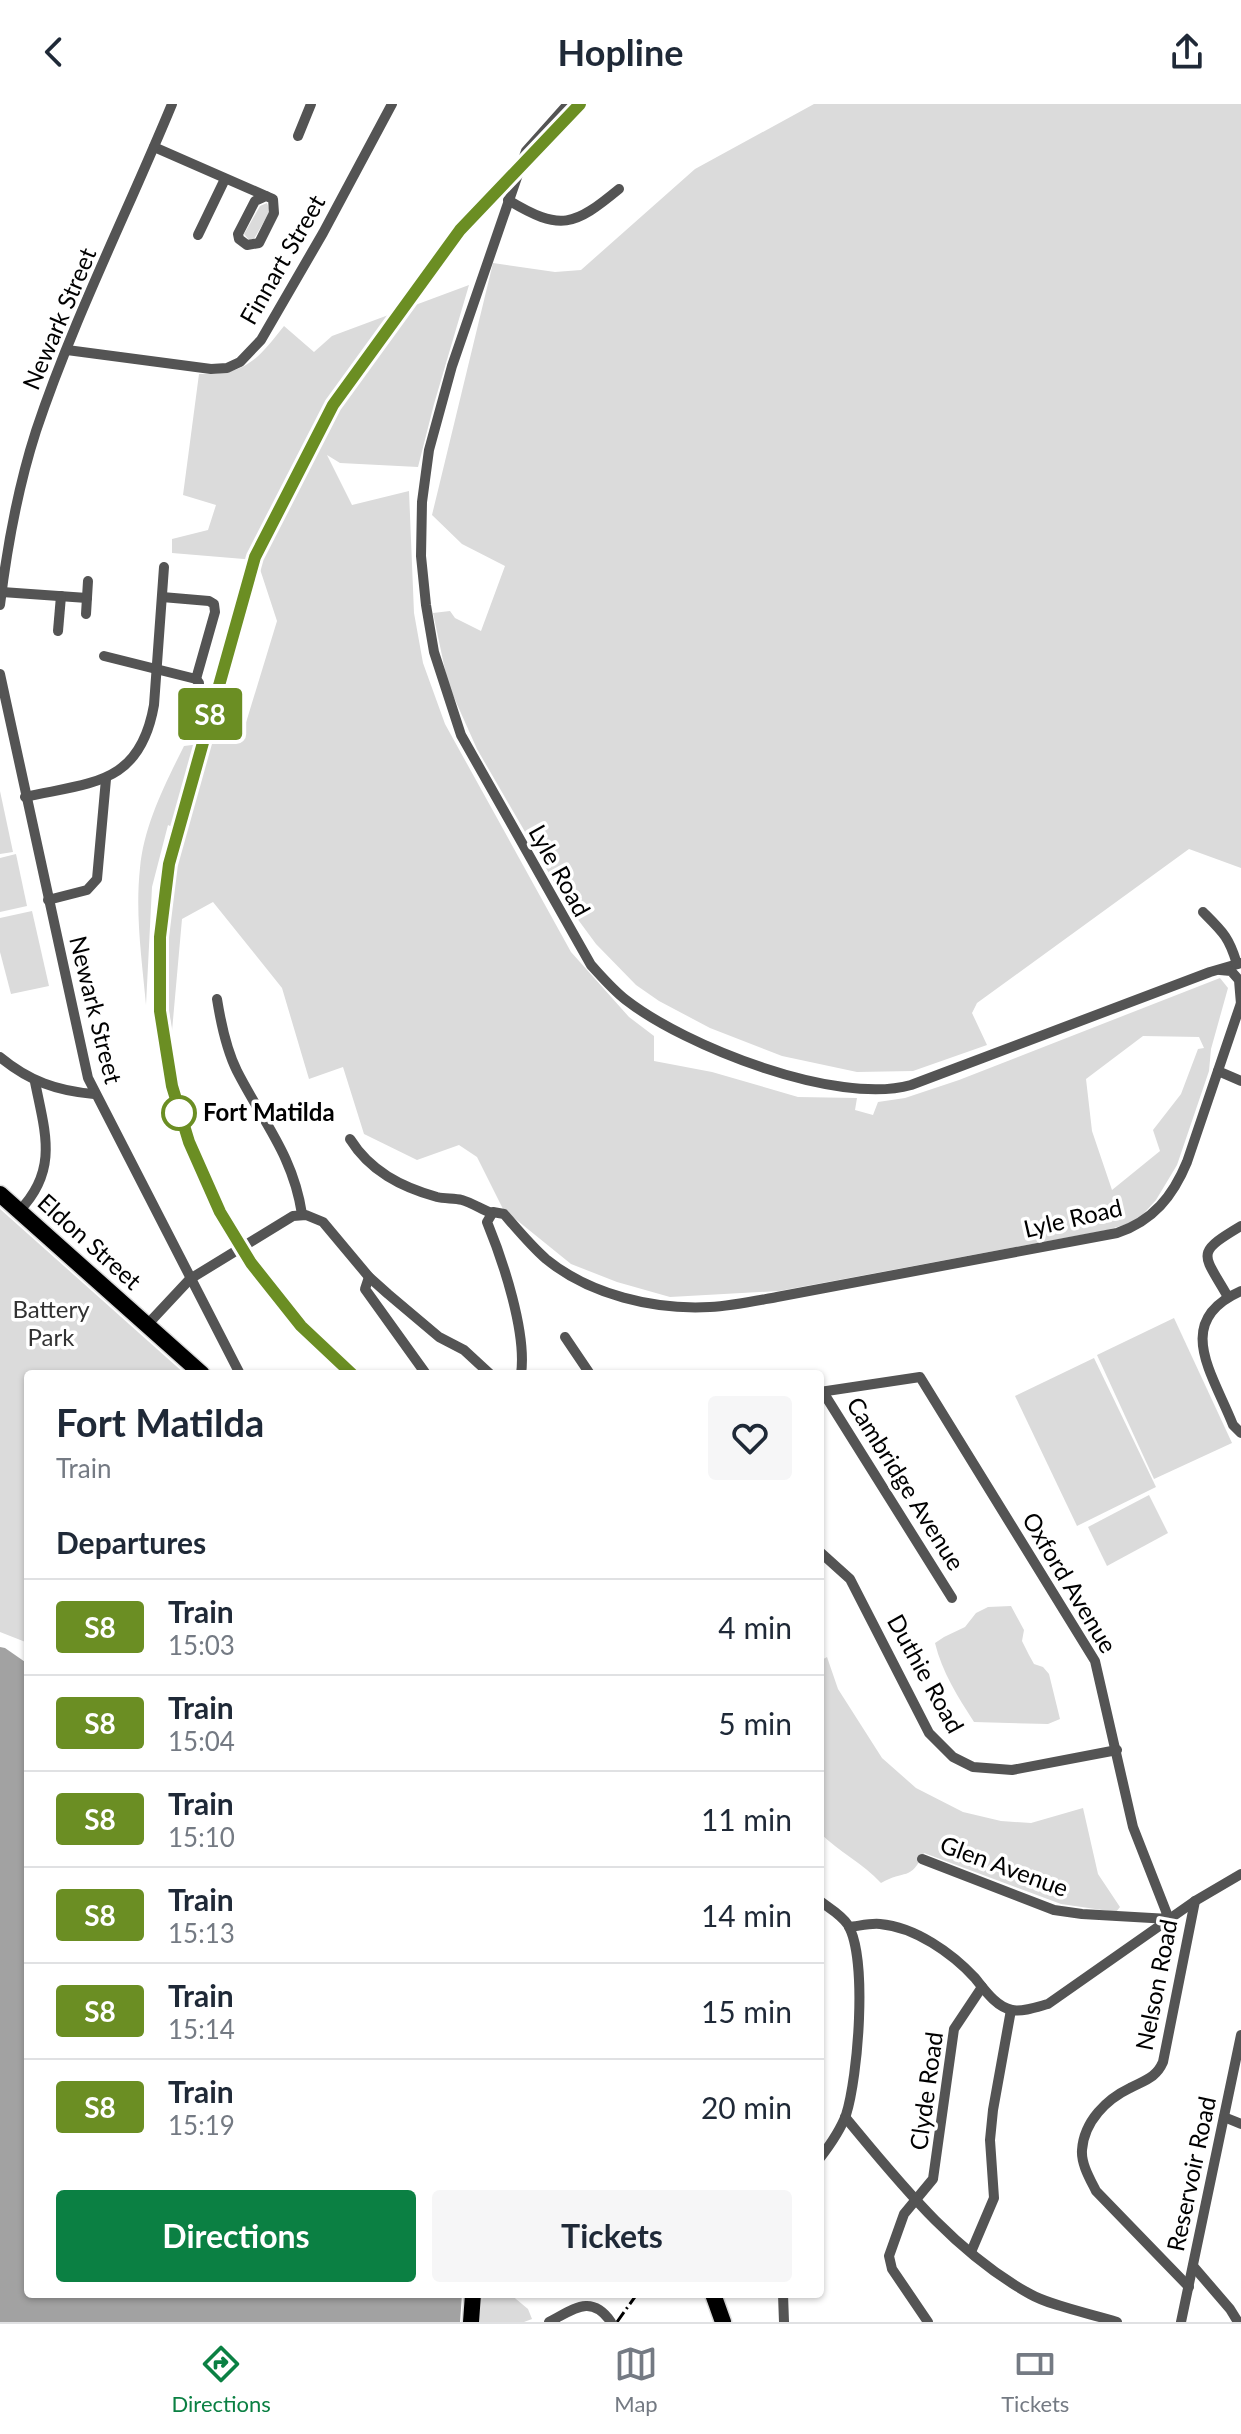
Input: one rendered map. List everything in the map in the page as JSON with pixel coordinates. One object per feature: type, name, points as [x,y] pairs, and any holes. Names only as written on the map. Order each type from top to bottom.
[{"type":"main road","name":"Eldon Street","points":[[0,1194],[198,1370]]},
{"type":"main road","points":[[471,2322],[473,2298]]},
{"type":"main road","points":[[712,2298],[715,2322]]},
{"type":"main road","points":[[714,2298],[723,2322]]},
{"type":"street","name":"Newark Street","points":[[0,605],[29,455],[67,350],[172,104]]},
{"type":"street","points":[[298,136],[311,104]]},
{"type":"street","name":"Finnart Street","points":[[67,350],[211,369],[227,368],[246,357],[261,340],[323,233],[392,104]]},
{"type":"street","name":"Lyle Road","points":[[568,104],[526,151],[452,366],[429,450],[421,556],[434,652],[461,735],[575,939],[600,975],[639,1009],[724,1053],[792,1075],[836,1086],[872,1090],[911,1085],[1210,972],[1239,964]]},
{"type":"street","points":[[154,147],[273,199],[274,213],[259,243],[247,245],[238,234],[255,201],[266,196]]},
{"type":"street","points":[[198,235],[225,179]]},
{"type":"street","points":[[508,200],[527,212],[551,220],[575,220],[587,215],[619,189]]},
{"type":"street","points":[[25,797],[106,779],[126,766],[145,737],[151,720],[158,668],[164,567]]},
{"type":"street","points":[[86,614],[88,581]]},
{"type":"street","points":[[2,592],[87,598]]},
{"type":"street","points":[[58,631],[61,596]]},
{"type":"street","points":[[162,597],[214,604],[215,612],[196,679]]},
{"type":"street","points":[[104,656],[196,679],[199,683],[197,739]]},
{"type":"street","name":"Newark Street","points":[[0,674],[85,1068],[94,1094],[238,1370]]},
{"type":"street","points":[[48,900],[87,890],[97,879],[106,779]]},
{"type":"street","points":[[1203,912],[1227,937],[1239,964]]},
{"type":"street","name":"Lyle Road","points":[[350,1139],[362,1158],[376,1170],[438,1198],[462,1200],[491,1213],[504,1214],[543,1256],[600,1290],[633,1300],[692,1307],[729,1306],[1117,1233],[1147,1219],[1162,1205],[1176,1186],[1187,1162],[1241,1003],[1236,975],[1226,970],[1210,972]]},
{"type":"street","points":[[217,999],[221,1028],[236,1069],[288,1161],[298,1189],[302,1214]]},
{"type":"street","points":[[1228,1039],[1241,1023]]},
{"type":"street","points":[[0,1057],[35,1082],[60,1090],[94,1094]]},
{"type":"street","points":[[1218,1071],[1241,1081]]},
{"type":"street","points":[[19,1211],[37,1189],[45,1166],[47,1139],[35,1082]]},
{"type":"street","points":[[491,1213],[487,1222],[502,1260],[513,1304],[521,1370]]},
{"type":"street","points":[[147,1325],[190,1279],[293,1216],[302,1214],[323,1222],[369,1277],[422,1324],[464,1350],[486,1370]]},
{"type":"street","points":[[1228,1297],[1207,1260],[1208,1251],[1213,1243],[1241,1226]]},
{"type":"street","points":[[369,1277],[365,1289],[423,1370]]},
{"type":"street","points":[[1241,1291],[1228,1297],[1207,1315],[1201,1334],[1204,1352],[1233,1425],[1241,1433]]},
{"type":"street","points":[[565,1337],[587,1370]]},
{"type":"street","name":"Oxford Avenue","points":[[824,1392],[920,1377],[1095,1661],[1133,1827],[1169,1919]]},
{"type":"street","name":"Cambridge Avenue","points":[[824,1395],[952,1598]]},
{"type":"street","name":"Duthie Road","points":[[824,1556],[850,1579],[929,1733],[953,1757],[973,1767],[1012,1770],[1117,1750]]},
{"type":"street","name":"Glen Avenue","points":[[922,1859],[1054,1910],[1169,1919]]},
{"type":"street","points":[[849,1927],[878,1924],[914,1935],[945,1951],[998,2004],[1011,2010],[1048,2004],[1195,1901],[1241,1874]]},
{"type":"street","name":"Nelson Road","points":[[1189,2287],[1096,2191],[1086,2172],[1082,2150],[1089,2126],[1104,2103],[1159,2071],[1195,1901]]},
{"type":"street","points":[[824,1905],[849,1927],[856,1955],[859,1997],[855,2062],[845,2117],[824,2151]]},
{"type":"street","name":"Clyde Road","points":[[928,2322],[889,2262],[891,2248],[902,2218],[933,2179],[954,2029],[982,1987]]},
{"type":"street","points":[[971,2252],[994,2198],[990,2140],[1011,2010]]},
{"type":"street","name":"Reservoir Road","points":[[1181,2322],[1241,2035]]},
{"type":"street","points":[[845,2117],[914,2200],[971,2252],[1031,2295],[1117,2322]]},
{"type":"street","points":[[1224,2117],[1241,2124]]},
{"type":"street","points":[[1193,2266],[1238,2322]]},
{"type":"street","points":[[783,2298],[784,2322]]},
{"type":"street","points":[[549,2322],[585,2305],[600,2309],[610,2321]]},
{"type":"green space","points":[[814,104],[1241,104],[1241,868],[1189,849],[977,1003],[972,1013],[987,1045],[913,1071],[857,1072],[782,1056],[710,1028],[636,985],[596,944],[568,906],[477,749],[448,684],[433,613],[450,611],[455,618],[481,631],[505,566],[462,544],[432,515],[493,263],[555,272],[581,270],[695,169]]},
{"type":"green space","points":[[267,203],[270,211],[254,239],[249,240],[244,234],[260,206]]},
{"type":"green space","points":[[469,285],[418,467],[340,463],[327,455],[352,505],[409,491],[414,613],[423,663],[445,724],[571,952],[629,1017],[654,1036],[654,1061],[712,1072],[798,1097],[857,1098],[855,1110],[873,1115],[878,1102],[905,1098],[959,1080],[1220,978],[1228,988],[1211,1049],[1209,1071],[1177,1165],[1156,1200],[1137,1221],[1107,1230],[779,1291],[670,1297],[617,1282],[571,1264],[503,1209],[477,1157],[459,1145],[417,1160],[364,1134],[343,1067],[309,1079],[282,988],[213,902],[182,919],[172,1031],[163,976],[174,860],[182,832],[168,825],[152,887],[146,1005],[138,902],[142,852],[151,821],[184,746],[241,739],[277,621],[257,560],[172,553],[172,539],[208,530],[216,505],[183,495],[199,374],[228,372],[249,363],[284,326],[314,352],[332,336]],"holes":[[[1143,1036],[1199,1037],[1204,1048],[1198,1049],[1181,1094],[1153,1130],[1160,1151],[1112,1190],[1092,1131],[1086,1079]]]},
{"type":"green space","points":[[0,791],[13,852],[0,854]]},
{"type":"green space","points":[[16,854],[27,906],[0,912],[0,858]]},
{"type":"green space","points":[[32,911],[49,986],[11,994],[0,952],[0,918]]},
{"type":"green space","name":"Battery Park","points":[[0,1209],[181,1370],[24,1370],[24,1641],[0,1632]]},
{"type":"green space","points":[[1174,1318],[1232,1443],[1154,1479],[1097,1355]]},
{"type":"green space","points":[[1094,1358],[1156,1487],[1077,1526],[1015,1396]]},
{"type":"green space","points":[[1149,1495],[1168,1533],[1107,1566],[1088,1527]]},
{"type":"green space","points":[[1011,1606],[1024,1630],[1022,1641],[1034,1664],[1043,1667],[1049,1674],[1060,1719],[1048,1724],[974,1722],[951,1684],[938,1654],[935,1643],[965,1627],[976,1613],[988,1607]]},
{"type":"green space","points":[[827,1657],[838,1689],[882,1758],[916,1788],[963,1812],[1001,1821],[1031,1823],[1083,1808],[1098,1874],[1120,1907],[1116,1912],[1061,1904],[924,1853],[911,1872],[881,1883],[827,1840],[824,1837],[824,1659]]},
{"type":"green space","points":[[482,2298],[515,2298],[528,2309],[532,2319],[524,2322],[479,2322]]},
{"type":"shaded area","points":[[0,1647],[24,1661],[24,2298],[462,2298],[460,2322],[0,2322]]},
{"type":"railway","points":[[173,830],[158,906],[154,981],[162,1055],[180,1127],[207,1195],[244,1260],[291,1320],[341,1370]]},
{"type":"railway","points":[[617,2322],[634,2298]]},
{"type":"train","name":"S8","points":[[347,1370],[301,1326],[251,1263],[220,1212],[189,1142],[172,1086],[160,1011],[162,904],[169,864],[255,557],[333,405],[460,230],[580,104]]},
{"type":"place","name":"Fort Matilda","points":[[179,1113]]}]
